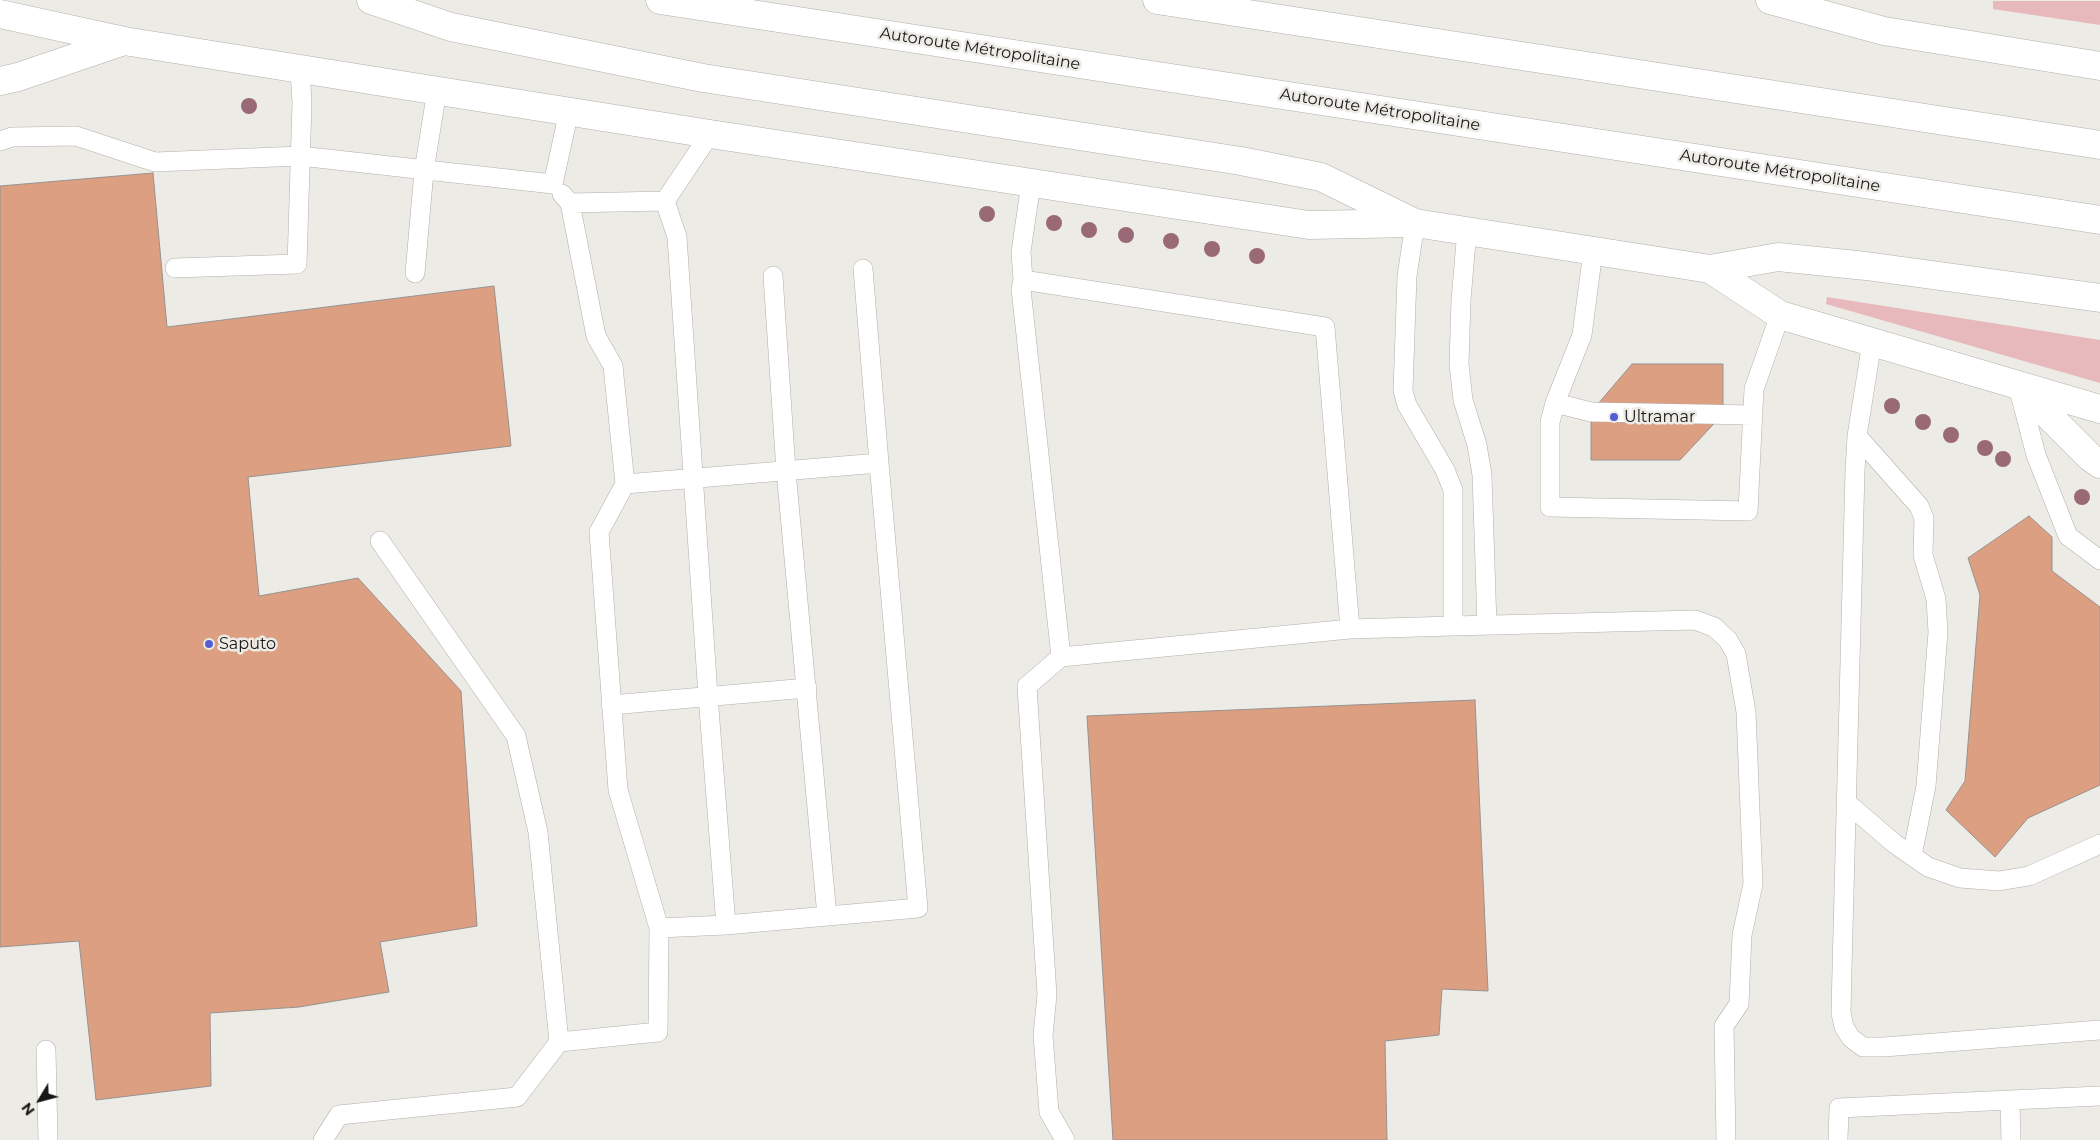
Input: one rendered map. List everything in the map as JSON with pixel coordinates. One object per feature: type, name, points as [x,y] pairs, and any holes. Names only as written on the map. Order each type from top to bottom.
[{"type":"main road","points":[[371,0],[451,28],[703,78],[1231,159],[1321,177],[1415,223]]},
{"type":"main road","name":"Autoroute Métropolitaine","points":[[660,0],[2100,220]]},
{"type":"main road","points":[[1157,0],[2100,145]]},
{"type":"main road","points":[[1770,0],[1884,31],[2100,66]]},
{"type":"main road","points":[[0,14],[18,16],[124,41],[710,134],[1309,225],[1415,223],[1710,269],[1778,257],[1866,266],[2100,298]]},
{"type":"main road","points":[[0,81],[18,78],[124,41]]},
{"type":"main road","points":[[1710,269],[1780,316],[2100,409]]},
{"type":"main road","points":[[2018,385],[2090,457],[2100,464]]},
{"type":"lane","points":[[175,268],[297,264],[302,103],[300,69]]},
{"type":"lane","points":[[415,273],[424,170],[437,90]]},
{"type":"lane","points":[[552,184],[569,111]]},
{"type":"lane","points":[[665,201],[710,134]]},
{"type":"lane","points":[[0,141],[12,137],[76,136],[155,162],[300,156],[552,184],[570,203],[596,336],[613,366],[624,484],[599,532],[618,790],[659,928],[658,1032],[559,1042]]},
{"type":"lane","points":[[1031,183],[1021,252],[1023,280],[1021,289],[1061,657]]},
{"type":"lane","points":[[570,203],[665,201]]},
{"type":"lane","points":[[665,201],[677,237],[708,696],[726,925]]},
{"type":"lane","points":[[1415,223],[1407,276],[1402,391],[1407,405],[1445,470],[1453,490],[1453,626]]},
{"type":"lane","points":[[1467,230],[1460,300],[1459,364],[1464,400],[1477,445],[1482,475],[1487,625]]},
{"type":"lane","points":[[1593,250],[1582,336],[1555,403],[1550,422],[1550,507],[1748,511],[1754,389],[1780,316]]},
{"type":"lane","points":[[659,928],[726,925],[918,908],[863,269]]},
{"type":"lane","points":[[773,276],[786,471],[828,916]]},
{"type":"lane","points":[[1023,280],[1325,327],[1350,629]]},
{"type":"lane","points":[[1872,342],[1857,436],[1842,1014],[1844,1027],[1851,1038],[1864,1047],[2100,1030]]},
{"type":"lane","points":[[2018,385],[2036,455],[2068,536],[2100,560]]},
{"type":"lane","points":[[1555,403],[1591,412],[1752,415]]},
{"type":"lane","points":[[1857,436],[1919,506],[1924,518],[1923,555],[1936,599],[1938,632],[1926,786],[1912,856]]},
{"type":"lane","points":[[624,484],[880,463]]},
{"type":"lane","points":[[323,1140],[339,1115],[517,1097],[559,1042],[538,832],[516,736],[380,541]]},
{"type":"lane","points":[[1065,1140],[1049,1112],[1043,1035],[1047,995],[1027,686],[1061,657],[1350,629],[1694,620],[1714,627],[1728,640],[1736,654],[1746,712],[1753,884],[1742,935],[1739,1004],[1724,1026],[1726,1140]]},
{"type":"lane","points":[[611,705],[807,688]]},
{"type":"lane","points":[[1847,803],[1928,867],[1960,878],[1999,881],[2029,876],[2100,844]]},
{"type":"lane","points":[[46,1050],[48,1140]]},
{"type":"lane","points":[[1838,1140],[1838,1108],[2100,1096]]},
{"type":"lane","points":[[2010,1100],[2011,1140]]},
{"type":"shaded area","points":[[1993,1],[2100,1],[2100,25],[1993,9]]},
{"type":"shaded area","points":[[1827,297],[2100,340],[2100,383],[1826,304]]},
{"type":"building","name":"Saputo","points":[[153,173],[167,327],[494,286],[511,446],[248,477],[259,596],[358,578],[461,691],[477,926],[380,942],[389,992],[299,1007],[210,1013],[211,1086],[96,1100],[79,941],[0,947],[0,186]]},
{"type":"building","points":[[1632,364],[1723,364],[1723,414],[1680,460],[1591,460],[1591,412]]},
{"type":"building","points":[[2029,516],[2052,537],[2052,571],[2100,607],[2100,785],[2028,818],[1995,857],[1946,810],[1965,781],[1980,595],[1968,558]]},
{"type":"building","points":[[1475,700],[1488,991],[1442,989],[1439,1035],[1385,1041],[1387,1140],[1113,1140],[1087,716]]},
{"type":"place","name":"Ultramar","points":[[1614,417]]},
{"type":"place","name":"Saputo","points":[[209,644]]}]
